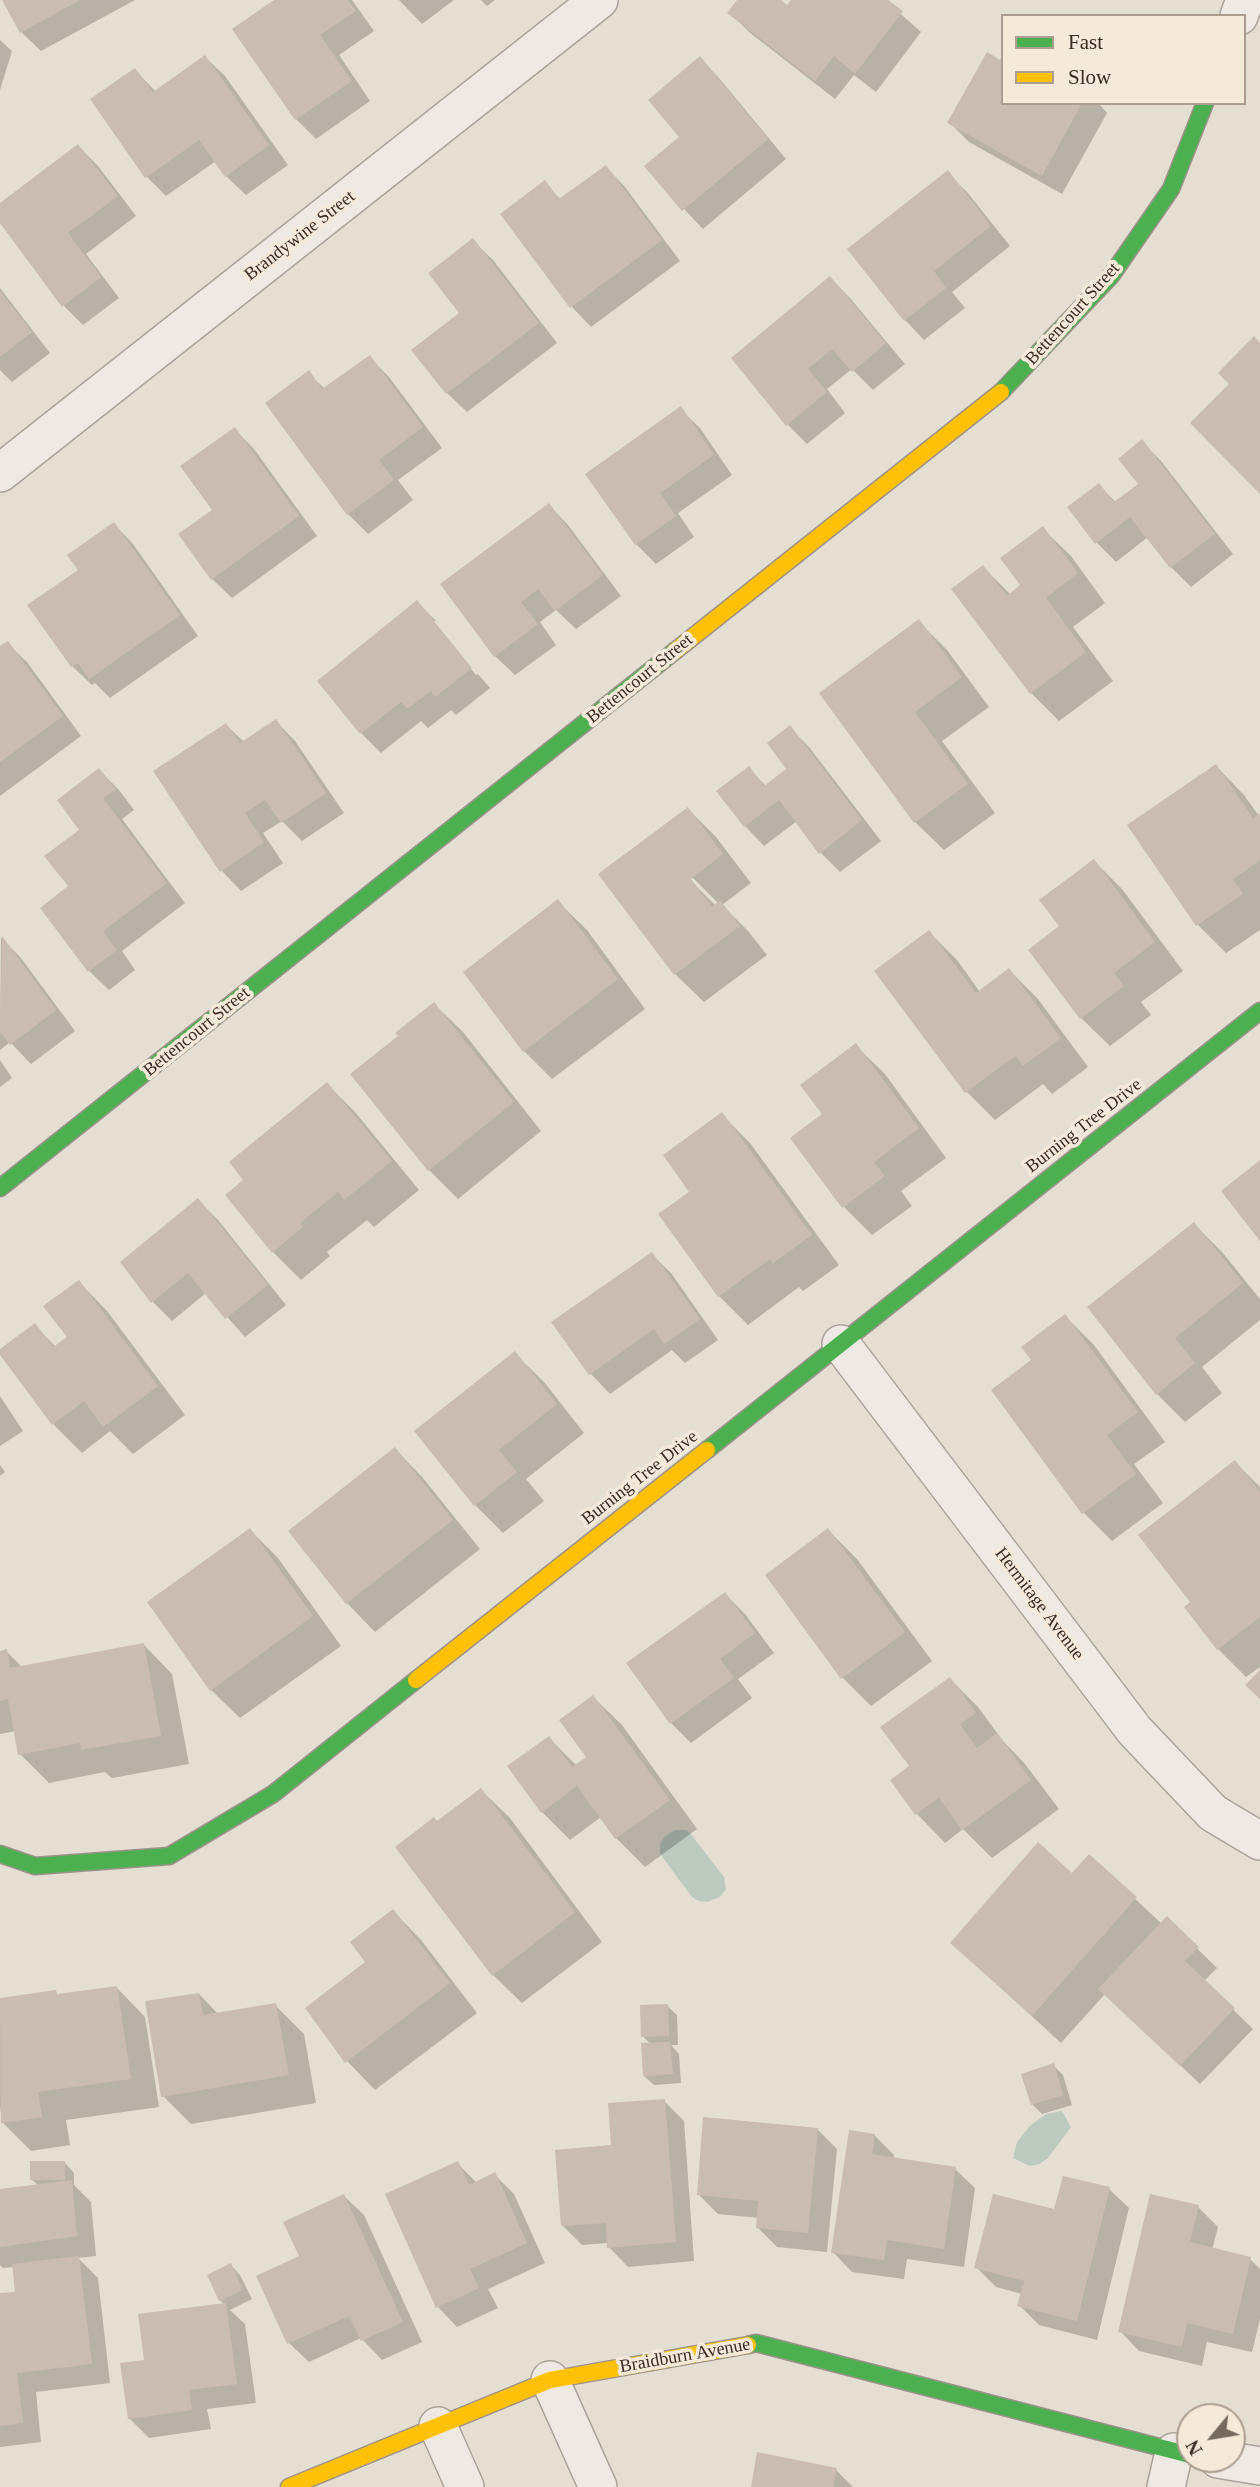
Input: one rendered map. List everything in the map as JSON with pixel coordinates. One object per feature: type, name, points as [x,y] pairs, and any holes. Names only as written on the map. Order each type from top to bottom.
[{"type":"street","name":"Brandywine Street","points":[[0,473],[599,0]]},
{"type":"street","name":"Bettencourt Street","points":[[0,1188],[1002,391],[1111,276],[1171,189],[1204,105]]},
{"type":"street","name":"Burning Tree Drive","points":[[0,1854],[35,1866],[169,1856],[273,1794],[1260,1011]]},
{"type":"street","name":"Hermitage Avenue","points":[[841,1344],[1135,1731],[1213,1813],[1260,1841]]},
{"type":"street","name":"Braidburn Avenue","points":[[289,2487],[550,2380],[756,2343],[1176,2451]]},
{"type":"street","points":[[550,2380],[598,2487]]},
{"type":"street","points":[[438,2426],[465,2487]]},
{"type":"street","name":"Braidburn Avenue","points":[[1166,2487],[1176,2466]]},
{"type":"shaded area","points":[[675,1830],[686,1830],[690,1833],[724,1877],[726,1889],[720,1897],[707,1902],[692,1897],[663,1858],[660,1845],[664,1837]]},
{"type":"shaded area","points":[[1062,2111],[1071,2127],[1048,2158],[1030,2166],[1013,2158],[1017,2142],[1030,2126],[1046,2114]]},
{"type":"building","points":[[2,0],[80,0],[20,33]]},
{"type":"building","points":[[274,0],[348,0],[356,11],[320,35],[352,81],[295,120],[232,29]]},
{"type":"building","points":[[737,0],[781,0],[787,5],[791,0],[888,0],[903,11],[855,74],[834,56],[815,81],[727,13]]},
{"type":"building","points":[[987,52],[1001,58],[1001,105],[1081,105],[1042,176],[947,123]]},
{"type":"building","points":[[205,55],[269,145],[225,177],[199,140],[145,178],[90,99],[135,68],[153,92]]},
{"type":"building","points":[[700,56],[768,139],[682,211],[644,166],[679,137],[648,100]]},
{"type":"building","points":[[78,144],[118,196],[68,233],[101,277],[62,307],[0,223],[0,203]]},
{"type":"building","points":[[606,165],[662,240],[570,308],[500,214],[545,180],[559,199]]},
{"type":"building","points":[[948,170],[991,226],[934,271],[946,288],[904,321],[847,249]]},
{"type":"building","points":[[473,238],[539,323],[446,394],[411,350],[459,313],[428,273]]},
{"type":"building","points":[[830,276],[886,343],[852,372],[832,349],[808,369],[827,392],[786,426],[731,358]]},
{"type":"building","points":[[0,291],[32,332],[0,357]]},
{"type":"building","points":[[1254,336],[1260,343],[1260,494],[1190,423],[1229,384],[1218,373]]},
{"type":"building","points":[[370,355],[423,427],[379,460],[394,480],[347,515],[265,403],[309,370],[322,389]]},
{"type":"building","points":[[681,406],[714,455],[660,493],[676,516],[635,545],[585,474]]},
{"type":"building","points":[[235,427],[299,516],[211,580],[178,534],[212,510],[180,466]]},
{"type":"building","points":[[1142,439],[1215,534],[1170,568],[1130,517],[1095,544],[1067,507],[1099,483],[1114,502],[1138,484],[1118,459]]},
{"type":"building","points":[[549,503],[603,575],[555,611],[538,589],[521,602],[538,624],[494,657],[440,584]]},
{"type":"building","points":[[114,522],[180,615],[89,679],[78,663],[71,667],[27,605],[78,570],[67,555]]},
{"type":"building","points":[[1043,526],[1078,573],[1046,598],[1086,652],[1030,694],[951,589],[983,565],[1007,596],[1020,585],[1000,558]]},
{"type":"building","points":[[417,600],[472,668],[435,697],[431,691],[407,709],[401,702],[360,734],[317,681]]},
{"type":"building","points":[[919,619],[962,677],[915,712],[968,784],[914,823],[819,693]]},
{"type":"building","points":[[8,641],[63,716],[0,762],[0,646]]},
{"type":"building","points":[[276,719],[326,793],[281,823],[265,800],[245,813],[264,842],[220,872],[153,771],[226,723],[240,743]]},
{"type":"building","points":[[790,725],[862,820],[819,854],[779,800],[744,827],[716,791],[749,766],[764,786],[786,769],[767,743]]},
{"type":"building","points":[[1216,764],[1253,818],[1260,813],[1260,860],[1233,879],[1243,894],[1196,926],[1127,825]]},
{"type":"building","points":[[99,768],[116,790],[103,798],[167,883],[103,931],[117,950],[88,972],[40,908],[68,886],[44,856],[79,830],[57,800]]},
{"type":"building","points":[[688,807],[723,854],[691,879],[712,907],[720,900],[740,926],[674,975],[598,874]]},
{"type":"building","points":[[1094,859],[1155,942],[1114,973],[1124,986],[1080,1019],[1028,950],[1059,926],[1039,900]]},
{"type":"building","points":[[558,899],[618,979],[523,1052],[463,972]]},
{"type":"building","points":[[929,930],[976,993],[1009,968],[1061,1038],[1023,1066],[1015,1056],[965,1093],[874,971]]},
{"type":"building","points":[[2,936],[56,1010],[10,1045],[0,1031]]},
{"type":"building","points":[[434,1002],[514,1102],[428,1171],[350,1074],[398,1036],[395,1033]]},
{"type":"building","points":[[856,1043],[919,1128],[874,1162],[885,1176],[842,1208],[790,1138],[822,1114],[800,1085]]},
{"type":"building","points":[[327,1082],[392,1161],[344,1200],[338,1192],[300,1223],[303,1227],[272,1253],[225,1195],[243,1180],[229,1162]]},
{"type":"building","points":[[722,1112],[812,1235],[773,1263],[770,1259],[718,1297],[658,1214],[689,1192],[663,1155]]},
{"type":"building","points":[[1260,1160],[1260,1241],[1221,1191]]},
{"type":"building","points":[[198,1198],[268,1285],[225,1319],[188,1273],[151,1303],[120,1262]]},
{"type":"building","points":[[1194,1222],[1243,1283],[1175,1338],[1195,1363],[1156,1395],[1087,1307]]},
{"type":"building","points":[[652,1252],[700,1319],[664,1344],[654,1329],[589,1375],[551,1322]]},
{"type":"building","points":[[79,1280],[158,1386],[103,1427],[84,1401],[52,1425],[0,1355],[0,1349],[35,1323],[53,1347],[67,1337],[43,1306]]},
{"type":"building","points":[[1065,1314],[1138,1412],[1107,1435],[1136,1474],[1082,1514],[991,1390],[1031,1360],[1021,1347]]},
{"type":"building","points":[[515,1351],[557,1404],[499,1450],[517,1472],[474,1506],[414,1431]]},
{"type":"building","points":[[395,1447],[453,1520],[346,1604],[288,1531]]},
{"type":"building","points":[[1235,1460],[1260,1492],[1260,1617],[1217,1650],[1184,1607],[1190,1602],[1138,1535]]},
{"type":"building","points":[[250,1528],[313,1616],[210,1691],[147,1602]]},
{"type":"building","points":[[828,1528],[905,1632],[841,1679],[765,1575]]},
{"type":"building","points":[[725,1592],[755,1633],[720,1659],[734,1678],[670,1724],[626,1663]]},
{"type":"building","points":[[144,1643],[161,1736],[81,1750],[80,1743],[18,1755],[8,1699],[0,1701],[0,1651],[7,1649],[10,1668]]},
{"type":"building","points":[[1260,1670],[1260,1699],[1245,1685]]},
{"type":"building","points":[[950,1677],[976,1713],[960,1724],[977,1748],[997,1733],[1031,1780],[962,1830],[939,1798],[915,1815],[890,1780],[909,1766],[880,1727]]},
{"type":"building","points":[[593,1695],[670,1800],[615,1839],[577,1786],[541,1813],[507,1766],[549,1736],[572,1767],[586,1757],[559,1720]]},
{"type":"building","points":[[481,1788],[575,1912],[492,1976],[395,1847],[434,1817],[437,1821]]},
{"type":"building","points":[[1038,1842],[1072,1873],[1089,1854],[1137,1897],[1032,2016],[950,1943]]},
{"type":"building","points":[[393,1909],[450,1983],[345,2063],[305,2008],[365,1962],[350,1942]]},
{"type":"building","points":[[1167,1916],[1199,1947],[1185,1961],[1235,2008],[1180,2066],[1098,1989]]},
{"type":"building","points":[[117,1986],[131,2079],[38,2092],[42,2117],[1,2123],[0,1998],[56,1990],[57,1994]]},
{"type":"building","points":[[199,1993],[203,2015],[276,2003],[289,2075],[161,2097],[145,2001]]},
{"type":"building","points":[[668,2004],[669,2036],[641,2037],[640,2005]]},
{"type":"building","points":[[670,2042],[673,2074],[643,2076],[641,2043]]},
{"type":"building","points":[[1054,2063],[1063,2095],[1031,2105],[1021,2074]]},
{"type":"building","points":[[665,2099],[676,2242],[607,2248],[606,2223],[561,2226],[555,2150],[611,2145],[608,2103]]},
{"type":"building","points":[[703,2117],[818,2128],[808,2233],[756,2228],[758,2201],[697,2195]]},
{"type":"building","points":[[849,2130],[875,2134],[872,2154],[956,2167],[944,2249],[887,2240],[884,2260],[831,2253]]},
{"type":"building","points":[[30,2161],[65,2161],[65,2180],[30,2180]]},
{"type":"building","points":[[458,2161],[469,2185],[495,2172],[527,2243],[470,2269],[479,2288],[436,2308],[385,2194]]},
{"type":"building","points":[[1063,2176],[1110,2187],[1077,2321],[1017,2306],[1024,2281],[974,2268],[993,2194],[1054,2209]]},
{"type":"building","points":[[72,2180],[77,2236],[0,2247],[0,2189]]},
{"type":"building","points":[[344,2194],[403,2322],[361,2341],[349,2316],[287,2344],[256,2276],[299,2256],[283,2222]]},
{"type":"building","points":[[1150,2194],[1199,2205],[1190,2242],[1251,2257],[1233,2334],[1187,2323],[1182,2347],[1118,2332]]},
{"type":"building","points":[[79,2256],[92,2364],[17,2373],[23,2423],[0,2426],[0,2293],[15,2292],[12,2264]]},
{"type":"building","points":[[231,2263],[243,2290],[219,2301],[207,2275]]},
{"type":"building","points":[[226,2303],[237,2384],[189,2390],[192,2410],[128,2419],[120,2363],[144,2360],[138,2314]]},
{"type":"building","points":[[757,2452],[837,2468],[833,2487],[751,2487]]},
{"type":"traffic: fast","points":[[1001,392],[1111,276],[1171,189],[1204,105]]},
{"type":"traffic: fast","points":[[0,1188],[675,651]]},
{"type":"traffic: fast","points":[[707,1450],[1260,1011]]},
{"type":"traffic: fast","points":[[0,1854],[35,1866],[169,1856],[273,1794],[416,1680]]},
{"type":"traffic: fast","points":[[748,2345],[756,2343],[1176,2451]]},
{"type":"traffic: slow","points":[[675,651],[1001,392]]},
{"type":"traffic: slow","points":[[416,1680],[707,1450]]},
{"type":"traffic: slow","points":[[289,2487],[550,2380],[748,2345]]}]
